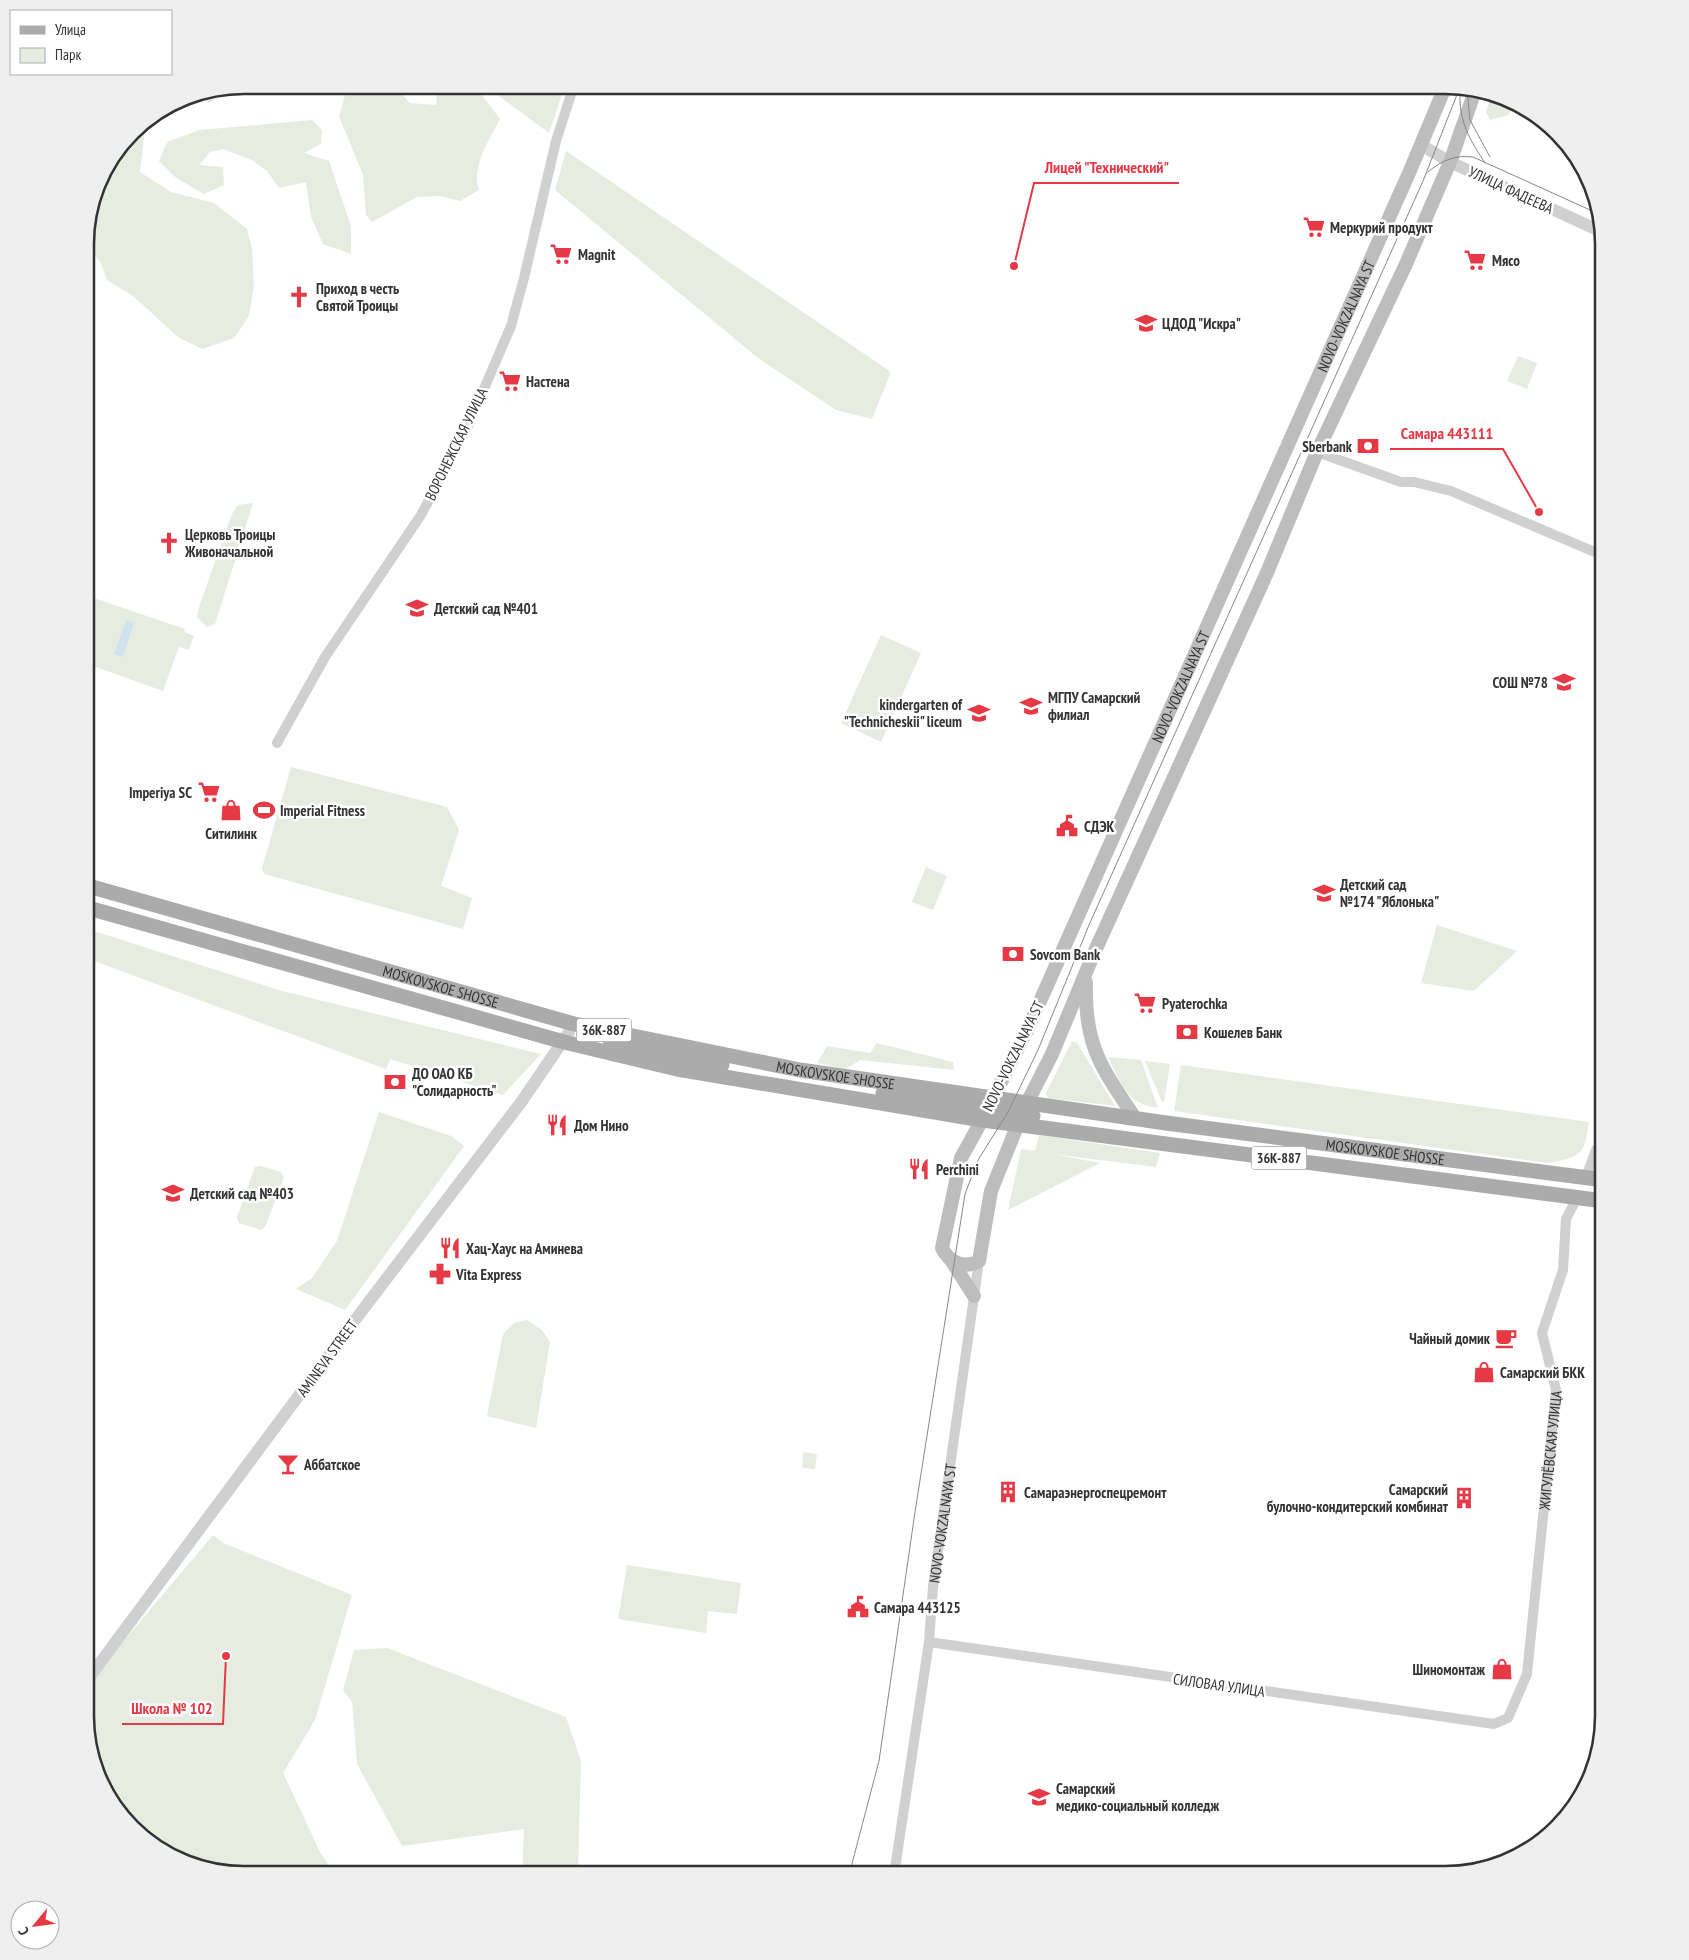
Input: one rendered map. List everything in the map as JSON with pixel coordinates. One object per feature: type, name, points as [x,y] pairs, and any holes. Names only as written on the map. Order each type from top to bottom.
[{"type":"main road","name":"NOVO-VOKZALNAYA ST","points":[[975,1295],[942,1248],[961,1158],[1029,1026],[1442,94]]},
{"type":"main road","name":"NOVO-VOKZALNAYA ST","points":[[979,1261],[991,1191],[1023,1114],[1052,1054],[1086,973],[1266,575],[1317,452],[1406,264],[1450,162],[1473,97]]},
{"type":"main road","name":"MOSKOVSKOE SHOSSE","points":[[94,887],[574,1024],[987,1109]]},
{"type":"main road","name":"MOSKOVSKOE SHOSSE","points":[[94,906],[315,960],[566,1037],[779,1075],[987,1109],[1581,1188],[1595,1196]]},
{"type":"main road","points":[[1086,973],[1086,1020],[1091,1042],[1113,1085],[1139,1124]]},
{"type":"main road","name":"MOSKOVSKOE SHOSSE","points":[[1023,1114],[1139,1124],[1474,1176],[1595,1189]]},
{"type":"main road","name":"MOSKOVSKOE SHOSSE","points":[[1581,1188],[1595,1183]]},
{"type":"main road","points":[[951,1260],[966,1265],[979,1261]]},
{"type":"street","name":"ВОРОНЕЖСКАЯ УЛИЦА","points":[[277,743],[325,657],[421,515],[468,426],[510,326],[524,278],[556,141],[571,94]]},
{"type":"street","name":"УЛИЦА ФАДЕЕВА","points":[[1421,145],[1450,162],[1594,228]]},
{"type":"street","points":[[1317,452],[1401,482],[1414,482],[1451,491],[1595,552]]},
{"type":"street","name":"AMINEVA STREET","points":[[94,1671],[358,1316],[522,1102],[566,1037]]},
{"type":"street","name":"ЖИГУЛЁВСКАЯ УЛИЦА","points":[[1508,1718],[1527,1674],[1556,1390],[1542,1332],[1563,1270],[1566,1219],[1595,1153]]},
{"type":"street","name":"NOVO-VOKZALNAYA ST","points":[[895,1866],[929,1642],[933,1587],[979,1261]]},
{"type":"street","name":"СИЛОВАЯ УЛИЦА","points":[[929,1642],[1494,1724],[1508,1718]]},
{"type":"green space","points":[[345,94],[402,94],[410,103],[436,105],[437,94],[481,94],[500,119],[479,162],[477,181],[479,190],[460,201],[440,196],[417,197],[372,222],[366,215],[363,175],[339,116]]},
{"type":"green space","points":[[496,94],[562,94],[549,133]]},
{"type":"green space","points":[[222,96],[208,103],[206,99]]},
{"type":"green space","points":[[1489,101],[1511,109],[1509,115],[1490,120],[1486,112]]},
{"type":"green space","points":[[312,120],[322,130],[321,144],[304,153],[329,161],[351,226],[351,254],[323,244],[311,217],[306,182],[279,188],[267,171],[252,160],[223,149],[210,152],[199,165],[223,167],[224,185],[204,194],[175,177],[159,161],[167,142],[200,130]]},
{"type":"green space","points":[[145,131],[140,172],[171,192],[214,203],[247,229],[252,249],[254,286],[249,316],[234,338],[202,349],[178,337],[133,296],[107,280],[100,261],[94,254],[94,234],[99,205],[105,186],[119,160]]},
{"type":"green space","points":[[566,151],[891,372],[872,419],[836,410],[758,358],[555,190]]},
{"type":"green space","points":[[1518,356],[1537,363],[1527,389],[1507,381]]},
{"type":"green space","points":[[253,503],[215,624],[207,627],[197,617],[199,607],[232,514],[238,505]]},
{"type":"green space","points":[[94,598],[185,629],[184,632],[194,636],[189,650],[179,647],[163,691],[94,666]]},
{"type":"green space","points":[[881,635],[921,653],[881,742],[841,723]]},
{"type":"green space","points":[[291,767],[447,807],[459,830],[441,886],[472,898],[463,929],[264,874],[262,868]]},
{"type":"green space","points":[[926,867],[947,876],[933,910],[912,902]]},
{"type":"green space","points":[[1437,925],[1517,951],[1474,991],[1421,983]]},
{"type":"green space","points":[[94,931],[282,991],[541,1054],[503,1095],[390,1059],[386,1069],[94,961]]},
{"type":"green space","points":[[1072,1041],[1077,1043],[1115,1106],[1048,1098],[1046,1093]]},
{"type":"green space","points":[[877,1043],[953,1062],[954,1070],[860,1060],[846,1069],[817,1063],[827,1046],[870,1053]]},
{"type":"green space","points":[[1108,1057],[1141,1060],[1158,1108],[1139,1102],[1126,1091]]},
{"type":"green space","points":[[1145,1061],[1170,1064],[1164,1102],[1162,1102]]},
{"type":"green space","points":[[1181,1065],[1589,1122],[1585,1142],[1579,1153],[1567,1159],[1547,1163],[1174,1111]]},
{"type":"green space","points":[[379,1112],[451,1136],[464,1146],[345,1310],[296,1289],[312,1278],[337,1241]]},
{"type":"green space","points":[[1039,1135],[1160,1153],[1156,1167],[1052,1154],[1100,1163],[1008,1210],[1021,1149],[1035,1151]]},
{"type":"green space","points":[[261,1166],[281,1172],[284,1178],[265,1227],[261,1230],[239,1223],[237,1217],[255,1167]]},
{"type":"green space","points":[[527,1320],[542,1330],[550,1342],[536,1428],[487,1416],[503,1334],[514,1323]]},
{"type":"green space","points":[[803,1452],[817,1454],[815,1469],[802,1468]]},
{"type":"green space","points":[[213,1535],[223,1543],[352,1595],[315,1720],[283,1773],[320,1852],[329,1866],[234,1866],[215,1863],[177,1851],[145,1829],[119,1800],[109,1783],[102,1764],[94,1726],[94,1676]]},
{"type":"green space","points":[[627,1565],[741,1583],[737,1614],[708,1611],[706,1633],[618,1619]]},
{"type":"green space","points":[[387,1648],[566,1717],[581,1761],[578,1866],[522,1866],[524,1829],[402,1846],[357,1764],[352,1702],[343,1690],[354,1650]]},
{"type":"water","points":[[126,620],[134,623],[123,657],[114,654]]},
{"type":"tram line","points":[[851,1866],[879,1761],[915,1512],[965,1194],[978,1160],[1008,1112],[1038,1050],[1089,925],[1423,181],[1457,94]]},
{"type":"tram line","points":[[1460,95],[1461,113],[1466,130],[1485,163]]},
{"type":"tram line","points":[[1468,96],[1470,120],[1490,157]]},
{"type":"tram line","points":[[1428,172],[1438,164],[1449,159],[1473,157],[1591,210]]},
{"type":"place","name":"Меркурий продукт","points":[[1314,227]]},
{"type":"place","name":"Magnit","points":[[561,254]]},
{"type":"place","name":"Мясо","points":[[1475,260]]},
{"type":"place","name":"Лицей \"Технический\"","points":[[1014,266]]},
{"type":"place","name":"Приход в честь Святой Троицы","points":[[299,297]]},
{"type":"place","name":"ЦДОД \"Искра\"","points":[[1146,323]]},
{"type":"place","name":"Настена","points":[[510,381]]},
{"type":"place","name":"Sberbank","points":[[1368,446]]},
{"type":"place","name":"Самара 443111","points":[[1539,512]]},
{"type":"place","name":"Церковь Троицы Живоначальной","points":[[169,543]]},
{"type":"place","name":"Детский сад №401","points":[[417,608]]},
{"type":"place","name":"СОШ №78","points":[[1564,682]]},
{"type":"place","name":"МГПУ Самарский филиал","points":[[1031,706]]},
{"type":"place","name":"kindergarten of \"Technicheskii\" liceum","points":[[979,713]]},
{"type":"place","name":"Imperiya SC","points":[[209,792]]},
{"type":"place","name":"Ситилинк","points":[[231,810]]},
{"type":"place","name":"Imperial Fitness","points":[[264,810]]},
{"type":"place","name":"СДЭК","points":[[1067,826]]},
{"type":"place","name":"Детский сад №174 \"Яблонька\"","points":[[1324,893]]},
{"type":"place","name":"Sovcom Bank","points":[[1013,954]]},
{"type":"place","name":"Pyaterochka","points":[[1145,1003]]},
{"type":"place","name":"Кошелев Банк","points":[[1187,1032]]},
{"type":"place","name":"ДО ОАО КБ \"Солидарность\"","points":[[395,1082]]},
{"type":"place","name":"Дом Нино","points":[[557,1125]]},
{"type":"place","name":"Perchini","points":[[919,1169]]},
{"type":"place","name":"Детский сад №403","points":[[173,1193]]},
{"type":"place","name":"Хац-Хаус на Аминева","points":[[450,1248]]},
{"type":"place","name":"Vita Express","points":[[440,1274]]},
{"type":"place","name":"Чайный домик","points":[[1506,1338]]},
{"type":"place","name":"Самарский БКК","points":[[1484,1372]]},
{"type":"place","name":"Аббатское","points":[[288,1464]]},
{"type":"place","name":"Самараэнергоспецремонт","points":[[1008,1492]]},
{"type":"place","name":"Самарский булочно-кондитерский комбинат","points":[[1464,1498]]},
{"type":"place","name":"Самара 443125","points":[[858,1607]]},
{"type":"place","name":"Школа № 102","points":[[226,1656]]},
{"type":"place","name":"Шиномонтаж","points":[[1502,1669]]},
{"type":"place","name":"Самарский медико-социальный колледж","points":[[1039,1797]]}]
